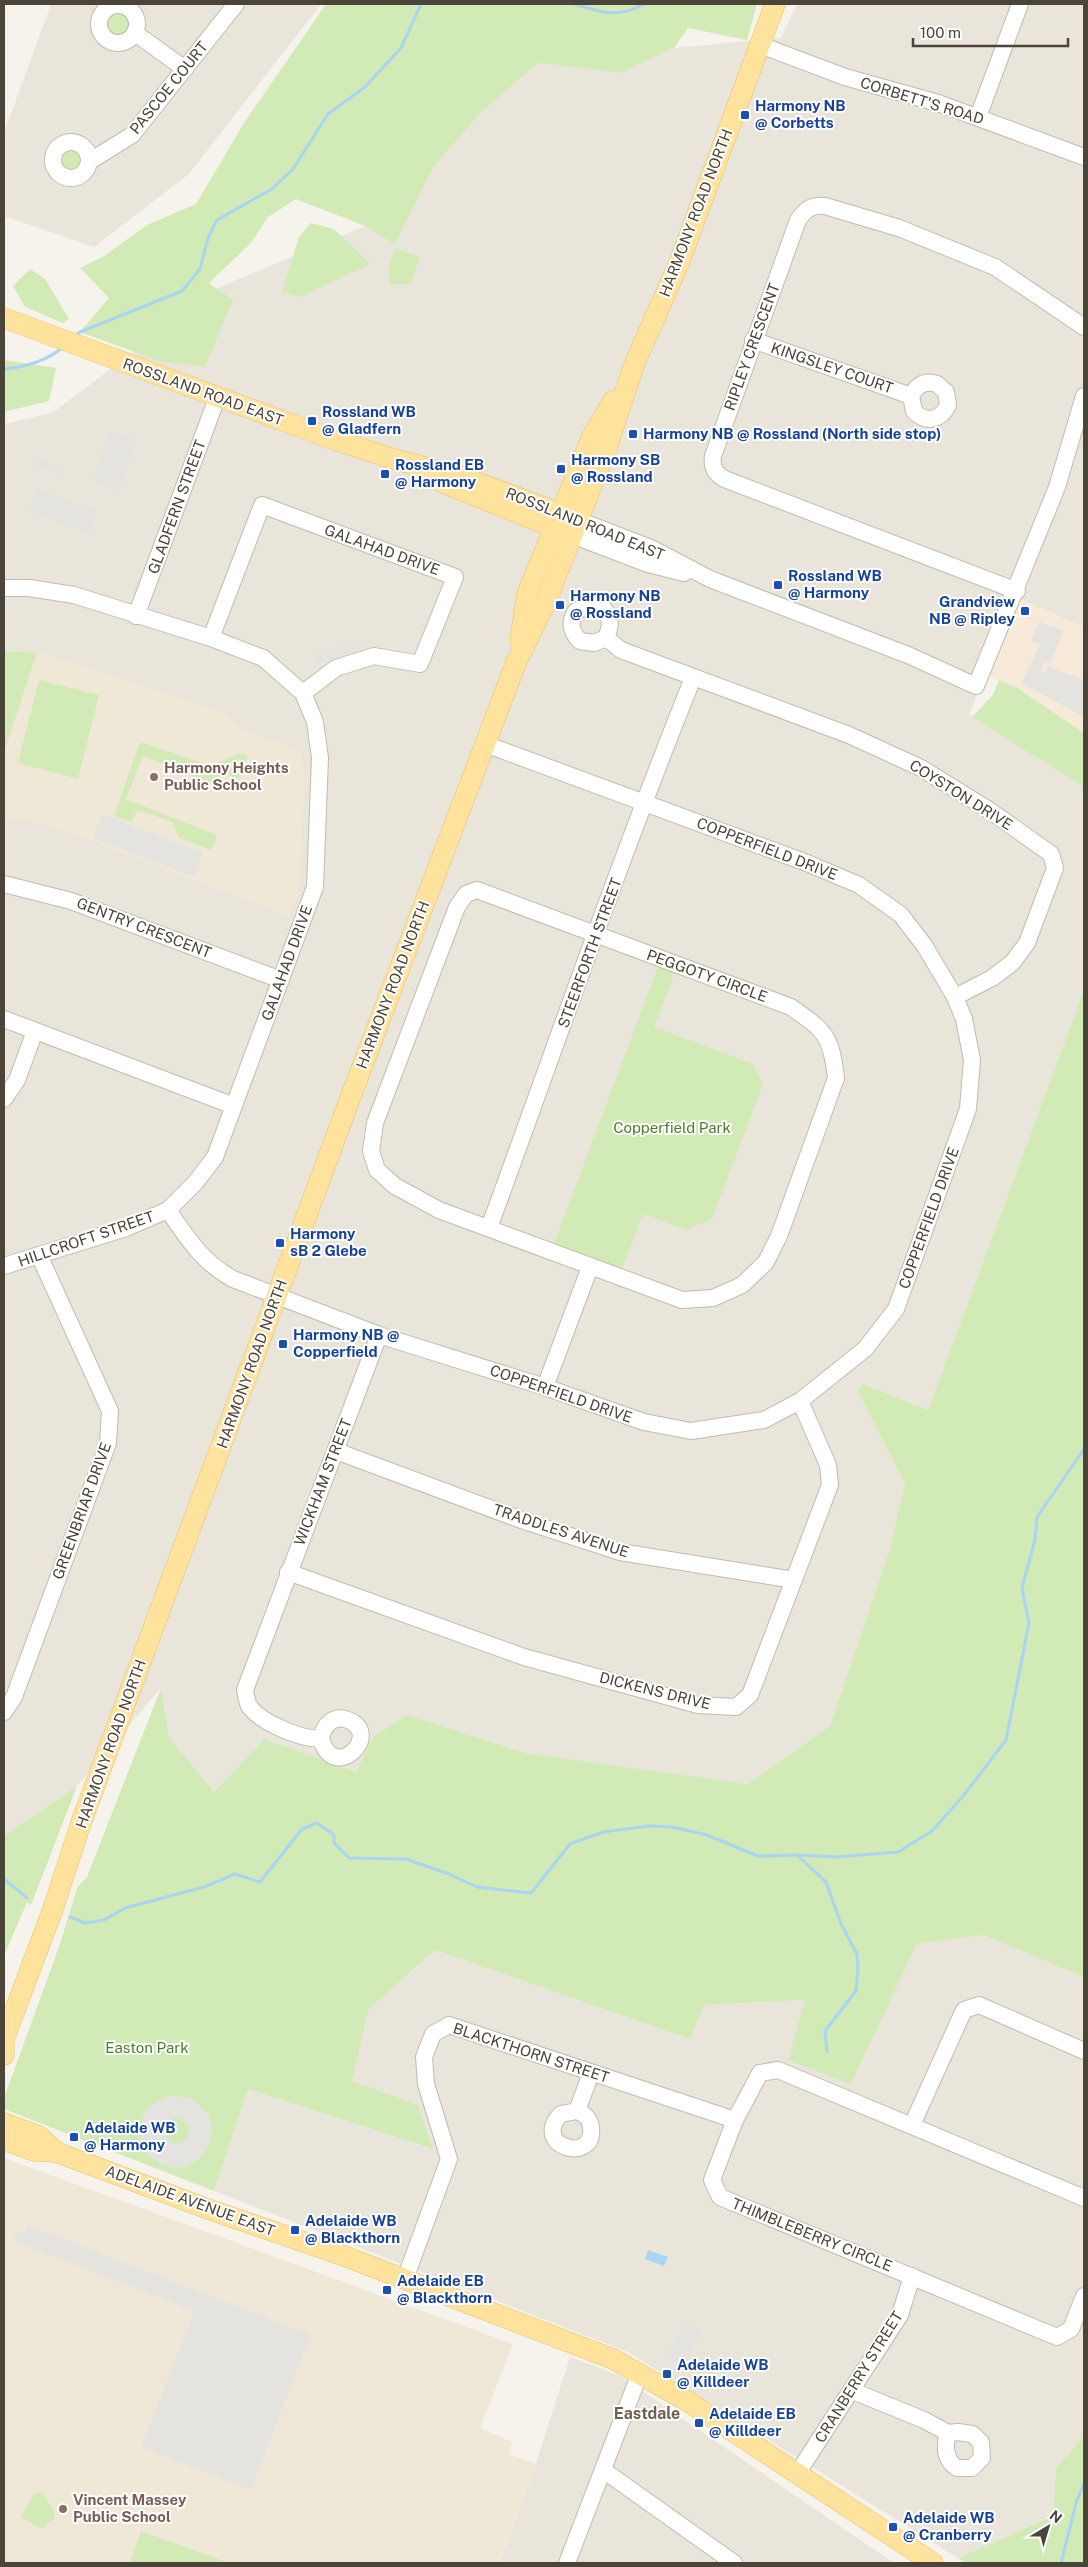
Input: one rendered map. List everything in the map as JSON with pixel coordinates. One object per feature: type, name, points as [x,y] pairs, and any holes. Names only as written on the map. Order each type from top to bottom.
[{"type":"main road","name":"HARMONY ROAD NORTH","points":[[4,2054],[4,2039],[53,1908],[82,1820],[277,1297],[516,663],[545,604],[566,524],[592,438],[634,365],[678,263],[774,4]]},
{"type":"main road","name":"ROSSLAND ROAD EAST","points":[[4,318],[217,398],[397,460],[463,477],[566,524]]},
{"type":"main road","name":"ADELAIDE AVENUE EAST","points":[[4,2123],[39,2136],[56,2152]]},
{"type":"main road","name":"ADELAIDE AVENUE EAST","points":[[4,2140],[35,2151],[56,2152],[594,2350],[640,2372],[933,2563]]},
{"type":"street","name":"PASCOE COURT","points":[[90,160],[132,135],[236,4]]},
{"type":"street","points":[[978,117],[1020,4]]},
{"type":"street","points":[[135,33],[185,70]]},
{"type":"street","name":"CORBETT'S ROAD","points":[[760,45],[845,77],[938,103],[1084,157]]},
{"type":"street","name":"RIPLEY CRESCENT","points":[[1016,591],[720,477],[712,464],[713,456],[753,340],[798,220],[804,211],[813,205],[825,206],[899,228],[995,266],[1084,327]]},
{"type":"street","name":"KINGSLEY COURT","points":[[753,340],[911,396]]},
{"type":"street","points":[[1016,591],[1057,487],[1084,396]]},
{"type":"street","name":"GLADFERN STREET","points":[[136,616],[217,398]]},
{"type":"street","name":"GALAHAD DRIVE","points":[[211,638],[262,505],[455,577],[420,664],[374,656],[336,668],[303,693]]},
{"type":"street","name":"ROSSLAND ROAD EAST","points":[[566,524],[648,564],[710,579],[908,655],[976,686],[1016,591]]},
{"type":"street","name":"GALAHAD DRIVE","points":[[4,588],[52,590],[85,598],[136,616],[211,638],[263,658],[303,693],[315,722],[320,758],[315,887],[215,1157],[195,1183],[168,1210]]},
{"type":"street","name":"COYSTON DRIVE","points":[[606,638],[622,650],[850,735],[921,768],[989,810],[1051,854],[1055,868],[1027,943],[1012,963],[992,978],[955,997]]},
{"type":"street","name":"STEERFORTH STREET","points":[[489,1228],[597,935],[643,802],[693,678]]},
{"type":"street","name":"COPPERFIELD DRIVE","points":[[168,1210],[194,1248],[217,1271],[277,1297],[379,1335],[545,1387],[644,1422],[691,1431],[764,1420],[800,1402],[866,1349],[896,1310],[968,1109],[972,1060],[964,1019],[955,997],[924,945],[901,915],[859,885],[485,744]]},
{"type":"street","name":"GENTRY CRESCENT","points":[[4,884],[71,901],[281,980]]},
{"type":"street","name":"PEGGOTY CIRCLE","points":[[477,890],[597,935],[791,1007],[820,1028],[833,1052],[836,1078],[779,1236],[766,1262],[742,1285],[713,1298],[682,1300],[439,1210],[395,1186],[377,1170],[371,1150],[375,1124],[457,907],[466,894],[477,890]]},
{"type":"street","points":[[4,1019],[234,1106]]},
{"type":"street","points":[[4,1099],[17,1080],[35,1031]]},
{"type":"street","name":"HILLCROFT STREET","points":[[4,1266],[126,1228],[168,1210]]},
{"type":"street","name":"GREENBRIAR DRIVE","points":[[4,1712],[14,1697],[108,1443],[110,1411],[39,1255]]},
{"type":"street","points":[[545,1387],[590,1267]]},
{"type":"street","name":"WICKHAM STREET","points":[[321,1739],[308,1739],[264,1719],[249,1706],[245,1690],[379,1335]]},
{"type":"street","name":"DICKENS DRIVE","points":[[288,1572],[524,1657],[698,1705],[736,1708],[750,1695],[830,1485],[828,1465],[800,1402]]},
{"type":"street","name":"TRADDLES AVENUE","points":[[336,1451],[524,1521],[620,1552],[794,1580]]},
{"type":"street","points":[[912,2125],[964,2010],[979,2005],[1084,2051]]},
{"type":"street","name":"BLACKTHORN STREET","points":[[405,2279],[449,2159],[426,2084],[424,2057],[433,2034],[449,2025],[735,2120]]},
{"type":"street","name":"THIMBLEBERRY CIRCLE","points":[[1084,2198],[778,2070],[760,2073],[735,2120],[712,2180],[720,2197],[1057,2336],[1071,2329],[1084,2296]]},
{"type":"street","points":[[577,2111],[591,2073]]},
{"type":"street","name":"CRANBERRY STREET","points":[[797,2474],[853,2391],[900,2315],[912,2276]]},
{"type":"street","points":[[567,2563],[640,2372]]},
{"type":"street","points":[[853,2391],[924,2420],[948,2433]]},
{"type":"street","points":[[603,2470],[734,2563]]},
{"type":"shaded area","points":[[51,4],[321,4],[189,174],[94,247],[4,216],[4,133]]},
{"type":"shaded area","points":[[797,4],[1084,4],[1084,627],[1019,599],[969,714],[1084,787],[1084,990],[928,1410],[863,1384],[857,1390],[905,1484],[889,1551],[830,1726],[748,1784],[526,1753],[407,1715],[373,1737],[356,1772],[265,1739],[214,1792],[169,1737],[161,1688],[77,1786],[4,1836],[4,424],[52,413],[220,287],[365,226],[481,99],[538,63],[621,73],[674,48],[781,38]]},
{"type":"shaded area","points":[[110,431],[137,440],[120,490],[93,481]]},
{"type":"shaded area","points":[[38,459],[64,468],[62,475],[36,466]]},
{"type":"shaded area","points":[[37,490],[97,511],[89,533],[29,512]]},
{"type":"shaded area","points":[[1019,599],[1084,627],[1084,733],[1019,689],[987,675]]},
{"type":"shaded area","points":[[1039,622],[1064,631],[1050,664],[1044,662],[1041,671],[1044,674],[1047,666],[1084,680],[1084,717],[1022,683],[1040,644],[1031,640]]},
{"type":"shaded area","points":[[360,641],[362,649],[316,664],[313,656]]},
{"type":"shaded area","name":"Harmony Heights Public School","points":[[37,652],[221,711],[241,730],[302,751],[304,785],[301,867],[297,895],[289,916],[41,822],[4,817],[4,753]]},
{"type":"shaded area","points":[[102,814],[203,853],[194,877],[93,838]]},
{"type":"shaded area","points":[[983,1935],[1084,1977],[1084,2435],[1056,2469],[1053,2516],[958,2558],[628,2352],[214,2191],[248,2089],[432,2149],[418,2106],[352,2081],[369,2009],[435,1950],[690,2039],[704,2005],[805,2000],[851,2084],[917,1944]]},
{"type":"shaded area","points":[[170,2096],[192,2098],[208,2114],[212,2136],[205,2153],[196,2161],[184,2167],[169,2167],[149,2156],[143,2146],[140,2135],[141,2123],[145,2112],[154,2103]],"holes":[[[173,2117],[182,2118],[189,2126],[188,2136],[182,2142],[172,2143],[164,2134],[164,2124]]]},
{"type":"shaded area","points":[[4,2158],[513,2344],[480,2428],[512,2442],[509,2455],[536,2463],[498,2563],[4,2563]]},
{"type":"shaded area","points":[[28,2225],[311,2335],[251,2490],[141,2447],[194,2311],[13,2241],[16,2231],[24,2234]]},
{"type":"shaded area","points":[[686,2324],[701,2333],[679,2367],[665,2357]]},
{"type":"shaded area","points":[[570,2357],[620,2376],[894,2563],[499,2563],[536,2463]]},
{"type":"green space","points":[[326,4],[757,4],[747,40],[688,28],[674,48],[621,73],[538,63],[483,110],[433,167],[395,244],[365,226],[296,199],[268,217],[251,243],[209,283],[233,300],[205,367],[162,362],[80,332],[109,298],[80,268],[104,256],[147,225],[196,204],[244,123]]},
{"type":"green space","points":[[118,12],[127,16],[131,25],[127,34],[118,38],[109,34],[105,25],[109,16]]},
{"type":"green space","points":[[71,147],[80,151],[84,160],[80,169],[71,173],[62,169],[58,160],[62,151]]},
{"type":"green space","points":[[311,223],[334,229],[370,264],[301,297],[282,292],[299,237]]},
{"type":"green space","points":[[395,248],[420,257],[410,284],[390,284],[388,269]]},
{"type":"green space","points":[[30,269],[45,279],[69,319],[63,323],[25,307],[13,286]]},
{"type":"green space","points":[[4,360],[56,368],[49,401],[4,412]]},
{"type":"green space","points":[[4,651],[37,652],[4,752]]},
{"type":"green space","points":[[39,680],[99,695],[78,779],[18,763]]},
{"type":"green space","points":[[999,680],[1019,689],[1084,733],[1084,787],[972,717],[993,695]]},
{"type":"green space","points":[[140,742],[212,766],[240,753],[248,756],[238,779],[223,773],[218,786],[143,756],[126,799],[217,835],[212,850],[179,838],[173,822],[137,810],[132,822],[114,816]]},
{"type":"green space","name":"Copperfield Park","points":[[659,964],[676,970],[654,1027],[753,1064],[763,1084],[712,1219],[686,1230],[643,1214],[621,1271],[553,1246]]},
{"type":"green space","name":"Easton Park","points":[[1084,990],[1084,1977],[983,1935],[917,1944],[851,2084],[788,2060],[805,2000],[704,2005],[690,2039],[435,1950],[369,2009],[352,2081],[418,2105],[433,2149],[248,2089],[214,2191],[4,2109],[4,2098],[60,1944],[77,1888],[87,1877],[161,1688],[169,1737],[214,1792],[265,1739],[356,1772],[373,1737],[407,1715],[526,1753],[748,1784],[830,1726],[889,1551],[905,1484],[857,1390],[863,1384],[928,1410]]},
{"type":"green space","points":[[77,1786],[31,1905],[27,1902],[4,1956],[4,1836]]},
{"type":"green space","points":[[1084,2435],[1084,2563],[966,2563],[958,2558],[1053,2516],[1056,2469]]},
{"type":"green space","points":[[41,2492],[54,2510],[55,2517],[42,2529],[21,2517],[33,2494]]},
{"type":"green space","points":[[141,2531],[226,2562],[226,2563],[130,2563]]},
{"type":"water","points":[[648,2250],[668,2257],[664,2266],[645,2259]]},
{"type":"waterway","points":[[75,336],[80,332],[182,291],[200,269],[208,238],[217,220],[272,189],[293,169],[328,114],[365,87],[401,48],[421,4]]},
{"type":"waterway","points":[[574,4],[609,13],[634,9],[644,4]]},
{"type":"waterway","points":[[4,369],[35,362],[50,356],[63,347]]},
{"type":"waterway","points":[[70,1917],[85,1923],[104,1920],[125,1908],[204,1887],[235,1874],[260,1882],[302,1829],[317,1823],[334,1835],[334,1843],[349,1858],[406,1859],[449,1874],[477,1887],[531,1893],[570,1844],[603,1832],[649,1826],[672,1827],[707,1835],[758,1856],[836,1857],[898,1852],[932,1831],[964,1795],[1006,1740],[1029,1623],[1022,1588],[1035,1540],[1037,1517],[1084,1449]]},
{"type":"waterway","points":[[797,1855],[826,1882],[841,1924],[857,1954],[856,1991],[825,2031],[827,2052]]},
{"type":"waterway","points":[[4,1879],[27,1898]]},
{"type":"waterway","points":[[1061,2563],[1077,2500],[1084,2484]]},
{"type":"place","name":"Harmony NB @ Corbetts","points":[[745,115]]},
{"type":"place","name":"Rossland WB @ Gladfern","points":[[312,421]]},
{"type":"place","name":"Harmony NB @ Rossland (North side stop)","points":[[633,434]]},
{"type":"place","name":"Harmony SB @ Rossland","points":[[561,469]]},
{"type":"place","name":"Rossland EB @ Harmony","points":[[385,474]]},
{"type":"place","name":"Rossland WB @ Harmony","points":[[778,585]]},
{"type":"place","name":"Harmony NB @ Rossland","points":[[560,605]]},
{"type":"place","name":"Grandview NB @ Ripley","points":[[1025,611]]},
{"type":"place","name":"Harmony Heights Public School","points":[[154,777]]},
{"type":"place","name":"Harmony sB 2 Glebe","points":[[280,1243]]},
{"type":"place","name":"Harmony NB @ Copperfield","points":[[283,1344]]},
{"type":"place","name":"Adelaide WB @ Harmony","points":[[74,2137]]},
{"type":"place","name":"Adelaide WB @ Blackthorn","points":[[295,2230]]},
{"type":"place","name":"Adelaide EB @ Blackthorn","points":[[387,2290]]},
{"type":"place","name":"Adelaide WB @ Killdeer","points":[[667,2374]]},
{"type":"place","name":"Adelaide EB @ Killdeer","points":[[699,2423]]},
{"type":"place","name":"Vincent Massey Public School","points":[[63,2509]]},
{"type":"place","name":"Adelaide WB @ Cranberry","points":[[893,2527]]},
{"type":"district","name":"Eastdale","points":[[647,2413]]}]
